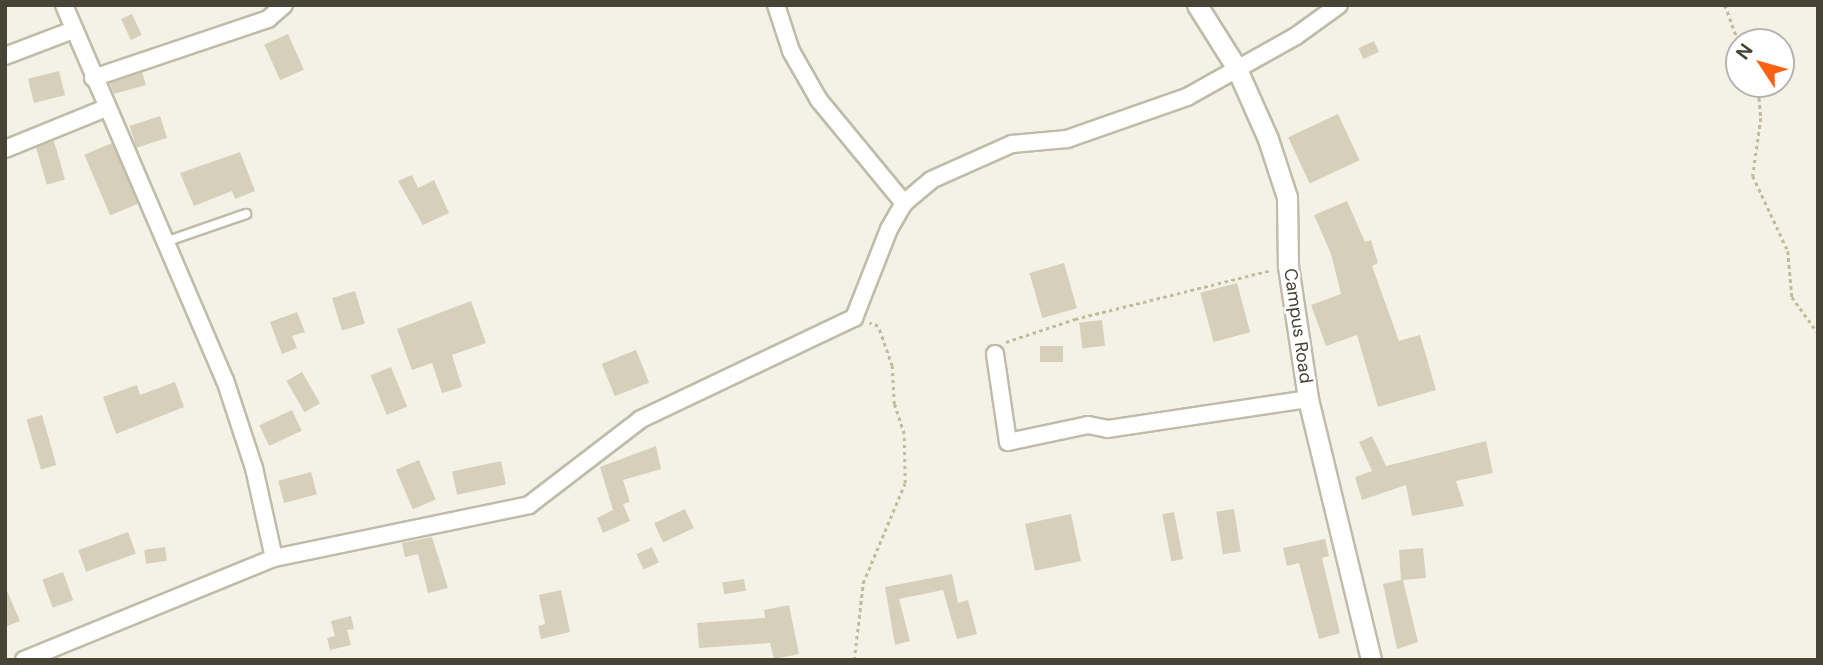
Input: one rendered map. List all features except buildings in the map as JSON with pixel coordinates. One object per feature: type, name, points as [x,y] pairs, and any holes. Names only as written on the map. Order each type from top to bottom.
[{"type":"street","points":[[64,5],[93,78],[225,380],[254,468],[274,558]]},
{"type":"street","points":[[93,78],[268,19],[284,5]]},
{"type":"street","points":[[776,5],[791,51],[818,100],[904,203]]},
{"type":"street","name":"Campus Road","points":[[1198,5],[1237,67],[1287,197],[1288,265],[1308,399],[1371,660]]},
{"type":"street","points":[[24,660],[274,558],[529,505],[641,419],[855,318],[889,229],[904,203],[931,180],[960,164],[1012,144],[1067,139],[1134,119],[1187,97],[1296,36],[1339,5]]},
{"type":"street","points":[[5,56],[73,30]]},
{"type":"street","points":[[5,149],[106,108]]},
{"type":"street","points":[[995,354],[1008,442],[1088,425],[1108,429],[1308,399]]},
{"type":"lane","points":[[165,242],[246,214]]},
{"type":"path","points":[[1725,5],[1733,28]]},
{"type":"path","points":[[1759,98],[1761,118],[1754,176],[1788,251],[1792,297],[1818,333]]},
{"type":"path","points":[[995,354],[1018,335],[1288,265]]},
{"type":"path","points":[[854,660],[863,583],[905,483],[904,434],[894,404],[892,366],[878,327],[855,318]]}]
